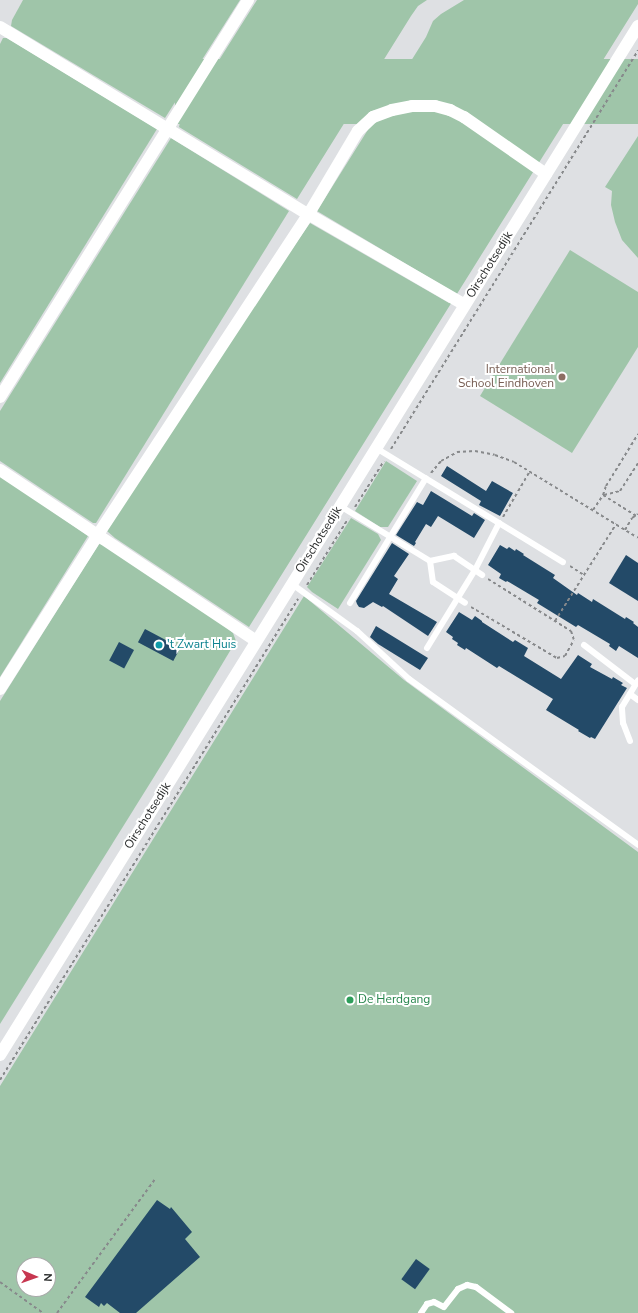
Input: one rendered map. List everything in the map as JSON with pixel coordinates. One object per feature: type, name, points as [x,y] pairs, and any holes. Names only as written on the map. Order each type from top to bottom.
[{"type":"street","points":[[0,397],[248,0]]},
{"type":"street","name":"Oirschotsedijk","points":[[0,1055],[638,26]]},
{"type":"street","points":[[0,27],[308,214],[465,306]]},
{"type":"street","points":[[0,689],[97,536],[308,214],[358,131],[373,117],[392,110],[412,106],[436,106],[464,116],[546,174]]},
{"type":"street","points":[[0,470],[256,641]]},
{"type":"lane","points":[[376,448],[563,562]]},
{"type":"lane","points":[[350,603],[426,478]]},
{"type":"lane","points":[[340,506],[430,561],[454,556],[482,575]]},
{"type":"lane","points":[[427,648],[475,570],[499,523]]},
{"type":"lane","points":[[430,561],[433,582],[465,603]]},
{"type":"lane","points":[[292,584],[357,632],[409,679],[638,846]]},
{"type":"lane","points":[[584,645],[637,682],[622,707],[623,723],[630,741]]},
{"type":"lane","points":[[630,694],[638,700]]},
{"type":"lane","points":[[421,1313],[427,1304],[434,1302],[444,1306],[458,1289],[467,1285],[476,1287],[511,1313]]},
{"type":"path","points":[[0,1080],[638,50]]},
{"type":"path","points":[[593,510],[638,434]]},
{"type":"path","points":[[426,478],[441,461],[457,452],[474,451],[494,455],[514,462],[530,471],[638,538]]},
{"type":"path","points":[[603,495],[620,491],[638,463]]},
{"type":"path","points":[[499,523],[530,471]]},
{"type":"path","points":[[603,495],[637,516]]},
{"type":"path","points":[[625,530],[632,518],[637,516]]},
{"type":"path","points":[[555,620],[616,524]]},
{"type":"path","points":[[563,562],[584,575]]},
{"type":"path","points":[[482,575],[555,620],[571,631],[574,640],[584,645]]},
{"type":"path","points":[[465,603],[557,658],[564,656],[574,640]]},
{"type":"path","points":[[57,1313],[155,1178]]},
{"type":"path","points":[[0,1282],[43,1313]]},
{"type":"green space","points":[[23,0],[240,0],[165,118],[11,26],[12,20]]},
{"type":"green space","points":[[257,0],[427,0],[418,6],[411,16],[297,199],[179,127],[180,122]]},
{"type":"green space","points":[[464,0],[638,0],[638,4],[249,627],[115,538],[107,531],[205,375],[310,223],[449,303],[455,293],[317,211],[426,37],[433,21],[441,14]]},
{"type":"green space","points":[[3,38],[7,38],[157,129],[0,383],[0,44]]},
{"type":"green space","points":[[175,59],[638,59],[638,124],[175,124]]},
{"type":"green space","points":[[638,136],[638,258],[622,240],[615,222],[611,205],[612,191],[605,187]]},
{"type":"green space","points":[[171,138],[289,211],[96,523],[93,523],[0,461],[0,411]]},
{"type":"green space","points":[[570,250],[638,292],[638,347],[572,453],[480,396]]},
{"type":"green space","points":[[386,461],[417,481],[388,527],[380,527],[355,511]]},
{"type":"green space","points":[[0,475],[88,536],[0,677]]},
{"type":"green space","points":[[351,518],[378,534],[381,540],[338,609],[307,587]]},
{"type":"green space","points":[[99,544],[104,545],[226,627],[233,633],[236,641],[167,756],[0,1024],[0,701]]},
{"type":"green space","name":"De Herdgang","points":[[304,596],[404,680],[638,852],[638,1313],[0,1313],[0,1086]]},
{"type":"building","points":[[447,466],[486,491],[492,481],[513,493],[500,516],[479,505],[481,501],[441,476]]},
{"type":"building","points":[[431,491],[472,516],[474,513],[485,520],[474,538],[438,516],[431,527],[426,524],[414,546],[396,535],[417,502],[423,505]]},
{"type":"building","points":[[392,543],[409,554],[394,576],[398,579],[389,594],[437,622],[428,636],[383,606],[382,607],[373,602],[364,608],[359,607],[357,604],[356,601]]},
{"type":"building","points":[[500,545],[507,549],[509,547],[515,551],[516,549],[524,554],[523,555],[555,575],[553,578],[577,595],[578,593],[592,602],[593,599],[625,619],[626,617],[634,622],[633,623],[638,627],[638,658],[619,646],[616,651],[609,646],[610,644],[578,625],[576,627],[537,603],[539,600],[507,581],[506,582],[499,578],[501,574],[488,565]]},
{"type":"building","points":[[626,555],[638,563],[638,601],[609,583]]},
{"type":"building","points":[[459,612],[472,620],[475,616],[513,642],[515,640],[528,648],[524,656],[561,679],[578,655],[592,664],[590,667],[623,683],[621,685],[627,688],[595,739],[590,738],[578,731],[579,730],[546,710],[553,699],[499,666],[497,668],[466,648],[465,650],[457,645],[458,643],[452,639],[453,637],[446,632]]},
{"type":"building","points":[[376,626],[428,658],[420,670],[378,644],[370,637]]},
{"type":"building","name":"'t Zwart Huis","points":[[145,629],[180,648],[173,661],[138,642]]},
{"type":"building","points":[[119,642],[134,650],[124,669],[109,661]]},
{"type":"building","points":[[157,1200],[170,1209],[171,1207],[192,1232],[185,1239],[200,1257],[136,1313],[120,1313],[107,1303],[104,1306],[101,1303],[99,1307],[85,1297]]},
{"type":"building","points":[[416,1259],[430,1269],[415,1289],[401,1279]]},
{"type":"place","name":"International School Eindhoven","points":[[562,377]]},
{"type":"place","name":"'t Zwart Huis","points":[[159,645]]},
{"type":"place","name":"De Herdgang","points":[[350,1000]]}]
